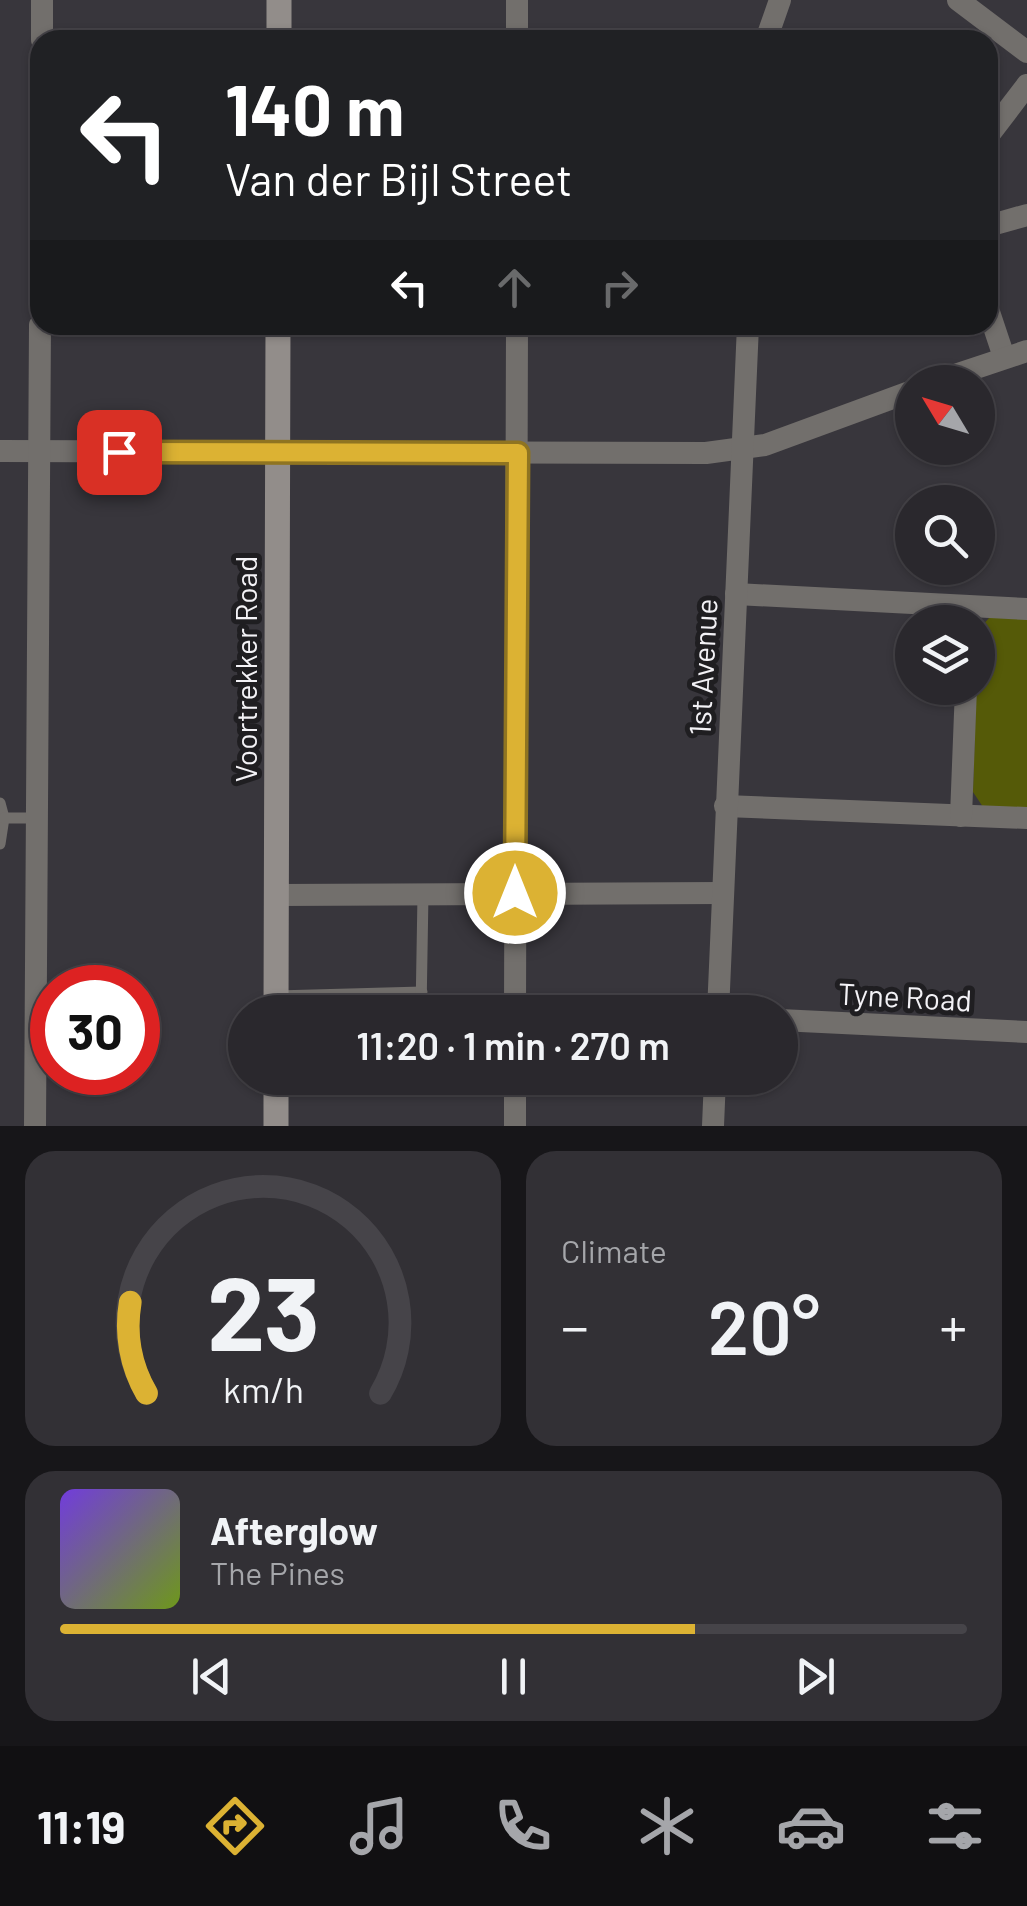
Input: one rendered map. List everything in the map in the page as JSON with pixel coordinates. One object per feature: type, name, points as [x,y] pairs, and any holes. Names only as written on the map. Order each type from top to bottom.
[{"type":"main road","points":[[279,0],[279,30]]},
{"type":"main road","name":"Voortrekker Road","points":[[276,995],[278,335]]},
{"type":"main road","points":[[276,1095],[276,1126]]},
{"type":"street","points":[[42,0],[42,30]]},
{"type":"street","points":[[517,0],[517,30]]},
{"type":"street","points":[[770,30],[780,0]]},
{"type":"street","points":[[958,0],[998,30]]},
{"type":"street","points":[[998,30],[1027,52]]},
{"type":"street","points":[[998,123],[1027,85]]},
{"type":"street","points":[[998,223],[1027,215]]},
{"type":"street","points":[[982,365],[1016,353],[998,325]]},
{"type":"street","points":[[35,1126],[40,335]]},
{"type":"street","points":[[515,995],[518,335]]},
{"type":"street","name":"1st Avenue","points":[[719,995],[747,335]]},
{"type":"street","points":[[0,451],[740,450],[895,396]]},
{"type":"street","points":[[736,594],[895,608]]},
{"type":"street","points":[[995,611],[1027,608]]},
{"type":"street","points":[[962,816],[965,705]]},
{"type":"street","points":[[726,806],[1027,818]]},
{"type":"street","points":[[278,896],[722,894]]},
{"type":"street","name":"Tyne Road","points":[[798,1021],[1027,1032]]},
{"type":"street","points":[[515,1095],[515,1126]]},
{"type":"street","points":[[713,1126],[714,1095]]},
{"type":"lane","points":[[0,802],[4,818],[0,844]]},
{"type":"lane","points":[[4,818],[37,818]]},
{"type":"lane","points":[[422,894],[422,995]]},
{"type":"lane","points":[[386,995],[422,992]]},
{"type":"shaded area","points":[[995,617],[1027,619],[1027,809],[983,807],[973,792],[976,705],[995,705]]},
{"type":"route","points":[[119,452],[518,453],[515,893]]}]
